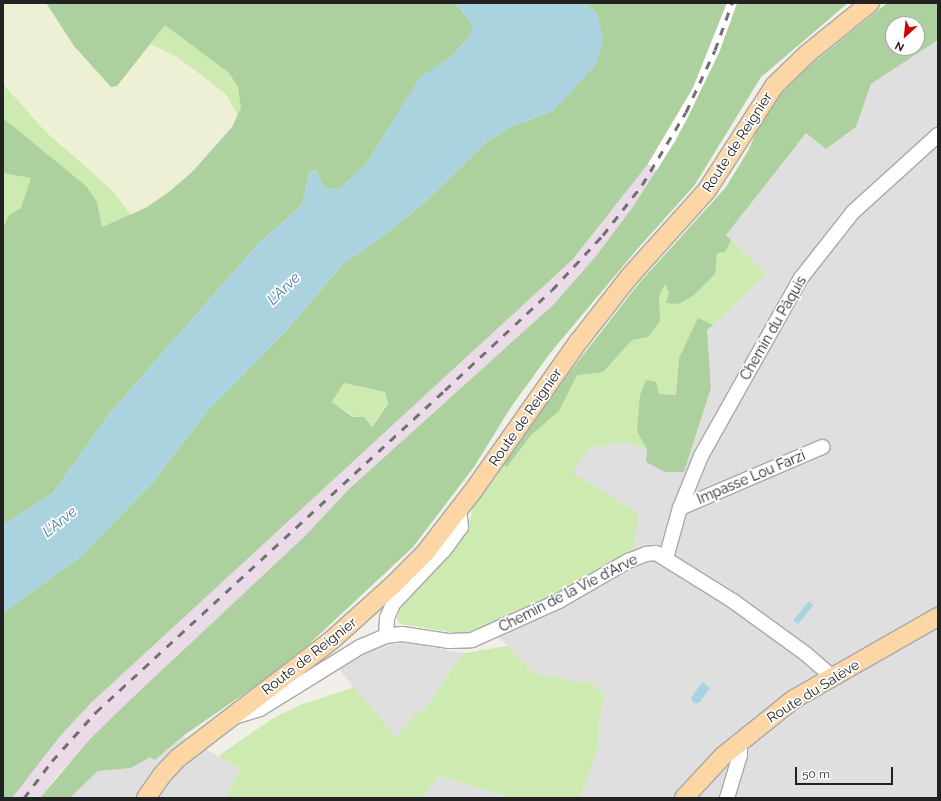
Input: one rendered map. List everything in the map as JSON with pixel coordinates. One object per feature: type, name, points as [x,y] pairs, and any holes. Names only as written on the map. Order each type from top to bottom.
[{"type":"main road","name":"Route de Reignier","points":[[154,795],[178,758],[307,661],[371,606],[424,553],[459,510],[579,341],[634,272],[707,190],[774,86],[807,54],[870,3]]},
{"type":"main road","name":"Route du Salève","points":[[684,798],[707,771],[740,741],[794,699],[938,617]]},
{"type":"street","name":"Chemin du Pâquis","points":[[666,558],[680,508],[710,438],[814,260],[853,212],[937,138]]},
{"type":"street","name":"Impasse Lou Farzi","points":[[680,508],[822,447]]},
{"type":"street","points":[[386,636],[387,618],[393,604],[444,550],[461,527],[459,510]]},
{"type":"street","name":"Chemin de la Vie d'Arve","points":[[227,720],[260,709],[360,647],[386,636],[402,634],[449,641],[472,640],[559,601],[628,561],[646,554],[656,553],[666,558],[806,654],[832,677]]},
{"type":"street","points":[[727,798],[740,755],[740,741]]},
{"type":"shaded area","points":[[938,40],[938,798],[580,798],[597,750],[600,716],[605,696],[593,684],[536,674],[487,626],[638,513],[571,472],[590,448],[625,442],[647,449],[647,462],[665,471],[684,472],[711,388],[707,330],[767,274],[725,235],[806,132],[826,149],[856,127],[871,84],[914,56],[925,56],[925,49]]},
{"type":"shaded area","points":[[648,164],[657,170],[632,208],[596,256],[554,304],[349,489],[304,537],[61,771],[40,798],[12,798],[61,735],[91,703],[573,259]]},
{"type":"shaded area","points":[[405,643],[464,653],[424,710],[414,715],[396,737],[338,668],[361,653],[386,645]]},
{"type":"shaded area","points":[[183,736],[240,769],[226,798],[70,798],[98,771],[131,768],[150,756],[155,760]]},
{"type":"shaded area","points":[[439,776],[511,798],[423,798]]},
{"type":"green space","points":[[3,3],[46,3],[74,46],[117,86],[150,44],[177,57],[226,94],[238,117],[192,172],[162,198],[131,215],[113,191],[46,132],[3,84]]},
{"type":"green space","points":[[46,3],[455,3],[472,24],[472,34],[450,58],[420,78],[365,166],[338,190],[324,188],[316,170],[310,172],[302,205],[258,244],[110,413],[53,493],[3,525],[3,228],[9,215],[21,208],[31,178],[3,173],[3,118],[86,186],[97,202],[102,227],[146,208],[170,191],[192,172],[232,127],[241,108],[238,87],[229,73],[165,25],[117,86],[111,87],[74,46]]},
{"type":"green space","points":[[585,3],[727,3],[693,88],[648,164],[573,259],[91,703],[61,735],[12,798],[3,798],[3,613],[80,557],[153,482],[209,409],[286,331],[344,263],[378,240],[424,203],[485,143],[514,125],[553,111],[598,15]],"holes":[[[344,383],[385,392],[388,404],[372,427],[364,417],[353,417],[332,402]]]},
{"type":"green space","points":[[737,3],[848,3],[761,77],[694,186],[639,247],[551,352],[511,407],[474,467],[413,547],[307,646],[261,682],[183,736],[155,760],[150,757],[131,768],[98,771],[70,798],[40,798],[90,739],[304,537],[349,489],[554,304],[596,256],[632,208],[676,140],[719,53]]},
{"type":"green space","points":[[887,3],[938,3],[938,40],[925,49],[925,16],[885,16],[885,56],[914,56],[871,84],[856,127],[826,149],[806,133],[726,235],[731,240],[725,252],[717,253],[715,274],[694,295],[679,304],[666,303],[669,293],[665,284],[659,296],[660,321],[648,337],[632,340],[603,372],[577,375],[559,411],[531,435],[507,467],[503,464],[552,395],[640,282],[726,187],[748,151],[762,119],[780,95],[807,68]]},
{"type":"green space","points":[[171,18],[242,74],[243,126],[226,94],[177,57],[150,44],[117,86],[111,87],[131,26]]},
{"type":"green space","points":[[3,84],[46,132],[113,191],[131,215],[162,198],[3,304],[3,173],[31,177],[12,125],[3,118]]},
{"type":"green space","points":[[736,220],[726,236],[767,274],[713,325],[698,319],[679,358],[676,395],[659,394],[637,430],[647,449],[625,442],[590,448],[572,472],[638,513],[634,550],[524,611],[463,634],[400,624],[397,619],[399,610],[432,574],[468,528],[473,506],[552,395],[640,282]]},
{"type":"green space","points":[[698,318],[713,325],[707,330],[711,388],[684,472],[665,472],[646,462],[647,449],[637,431],[640,395],[646,380],[656,382],[659,394],[676,395],[679,358]]},
{"type":"green space","points":[[344,383],[385,392],[388,404],[371,427],[332,402]]},
{"type":"green space","points":[[507,646],[536,674],[593,684],[605,696],[600,716],[597,750],[580,798],[511,798],[439,776],[423,798],[226,798],[240,769],[218,756],[275,717],[300,705],[354,687],[396,737],[414,715],[424,710],[464,653]]},
{"type":"water","name":"L'Arve","points":[[455,3],[585,3],[598,15],[603,40],[596,65],[553,111],[514,125],[485,143],[424,203],[378,240],[344,263],[286,331],[209,409],[153,482],[80,557],[3,613],[3,525],[53,493],[110,413],[258,244],[302,205],[310,172],[316,170],[324,188],[338,190],[365,166],[420,77],[450,58],[472,34],[472,24]]},
{"type":"water","points":[[809,601],[814,605],[798,624],[793,620]]},
{"type":"water","points":[[702,682],[710,688],[699,703],[694,703],[691,698]]},
{"type":"pier","points":[[727,3],[737,3],[719,52],[686,121],[657,170],[648,164],[693,88]]},
{"type":"railway","points":[[24,798],[52,761],[96,712],[552,290],[603,235],[642,185],[686,112],[715,50],[732,3]]}]
